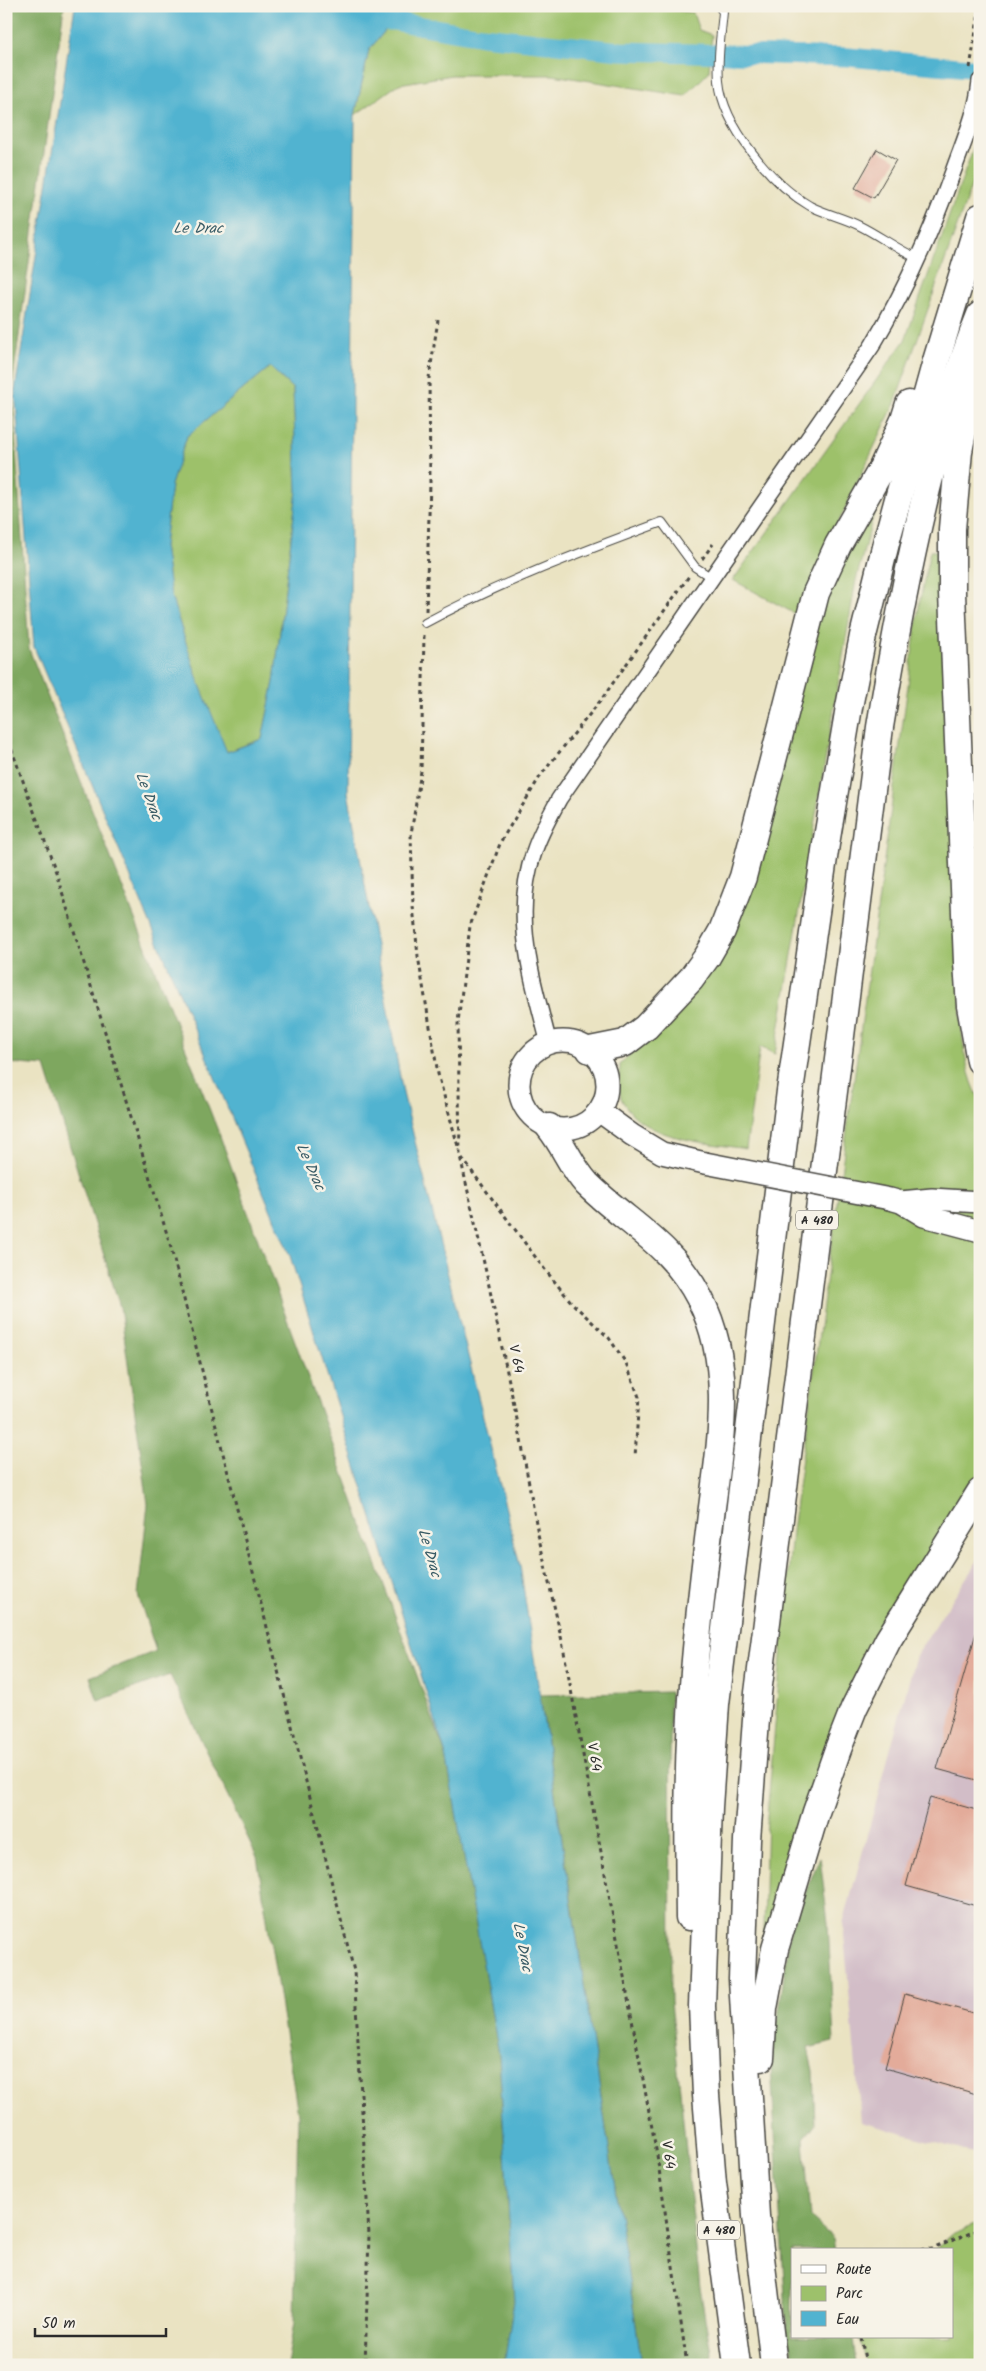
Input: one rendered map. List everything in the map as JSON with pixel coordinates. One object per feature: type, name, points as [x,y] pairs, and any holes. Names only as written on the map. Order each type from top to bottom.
[{"type":"highway","name":"A 480","points":[[737,2365],[713,2183],[706,2095],[702,2006],[709,1808],[716,1704],[791,1081],[826,844],[864,636],[887,539],[936,361],[980,217]]},
{"type":"highway","name":"A 480","points":[[774,2365],[756,2216],[742,1979],[744,1906],[758,1693],[880,727],[896,631],[931,475],[961,360],[980,314]]},
{"type":"highway","points":[[980,327],[978,363],[959,451],[954,488],[952,538],[966,962],[970,1006],[980,1061]]},
{"type":"highway","points":[[590,1050],[625,1042],[646,1027],[691,979],[707,957],[722,931],[747,863],[816,594],[838,546],[881,470],[904,420],[915,385],[936,361]]},
{"type":"highway","points":[[549,1127],[562,1142],[575,1168],[586,1182],[640,1226],[678,1263],[700,1300],[712,1327],[719,1356],[723,1386],[720,1435],[694,1664],[690,1760],[689,1964],[702,2006]]},
{"type":"highway","points":[[750,2137],[760,2096],[764,2008],[768,1978],[790,1899],[838,1749],[858,1700],[888,1640],[980,1492]]},
{"type":"main road","points":[[570,1042],[590,1050],[601,1063],[607,1078],[606,1095],[600,1111],[593,1118],[577,1127],[559,1129],[541,1123],[528,1111],[523,1103],[519,1085],[523,1068],[528,1060],[534,1053],[549,1044],[570,1042]]},
{"type":"main road","points":[[600,1111],[632,1135],[662,1153],[896,1201],[932,1199],[980,1202]]},
{"type":"main road","points":[[896,1201],[924,1216],[980,1231]]},
{"type":"street","points":[[549,1044],[525,945],[523,922],[524,901],[534,852],[559,799],[872,346],[900,300],[919,259],[963,145],[976,84]]},
{"type":"lane","points":[[721,9],[719,80],[726,112],[762,164],[784,188],[811,206],[860,226],[919,259]]},
{"type":"lane","points":[[425,623],[468,600],[558,560],[662,522],[695,567],[712,578]]},
{"type":"path","points":[[976,84],[973,42],[980,6]]},
{"type":"path","name":"V 64","points":[[438,320],[429,378],[430,483],[421,771],[411,834],[413,906],[418,956],[438,1074],[460,1156],[490,1290],[519,1429],[538,1534],[562,1641],[657,2155],[687,2365]]},
{"type":"path","points":[[6,734],[56,872],[170,1244],[354,1971],[369,2235],[365,2365]]},
{"type":"path","points":[[460,1156],[542,1266],[572,1303],[608,1338],[626,1363],[639,1397],[635,1457]]},
{"type":"path","points":[[934,2248],[980,2229]]},
{"type":"path","points":[[861,2338],[866,2365]]},
{"type":"shaded area","points":[[980,1557],[980,2155],[861,2122],[843,1924],[916,1655]]},
{"type":"green space","points":[[6,6],[64,6],[12,387],[29,649],[220,1136],[446,1755],[499,2054],[514,2301],[504,2365],[287,2365],[294,2322],[298,2114],[257,1857],[170,1675],[98,1701],[90,1677],[156,1651],[138,1595],[148,1504],[120,1307],[45,1066],[6,1063]]},
{"type":"green space","points":[[398,6],[652,6],[693,13],[699,30],[712,35],[709,72],[685,96],[553,75],[452,75],[399,84],[355,115],[369,50],[393,21]]},
{"type":"green space","points":[[980,129],[980,161],[895,403],[841,517],[799,616],[733,580],[905,340]]},
{"type":"green space","points":[[270,367],[293,389],[297,490],[274,682],[262,739],[226,752],[198,680],[171,596],[164,546],[171,485],[187,436]]},
{"type":"green space","points":[[875,509],[856,580],[775,1054],[760,1047],[746,1149],[678,1138],[646,1125],[633,1115],[621,1098],[619,1089],[620,1064],[671,1013],[726,940],[829,577],[861,520]]},
{"type":"green space","points":[[930,551],[946,551],[961,1024],[969,1073],[980,1100],[980,1471],[871,1644],[848,1693],[763,1965],[767,1817],[792,1531],[919,605]]},
{"type":"green space","points":[[670,1692],[671,2001],[700,2288],[713,2365],[642,2365],[540,1695]]},
{"type":"green space","points":[[820,1857],[828,1923],[834,2042],[808,2048],[813,2071],[815,2124],[804,2139],[810,2217],[833,2238],[835,2248],[791,2248],[791,2338],[853,2338],[856,2365],[794,2365],[787,2330],[771,2067],[791,1927]]},
{"type":"green space","points":[[980,2223],[980,2365],[866,2365],[859,2338],[954,2338],[954,2248],[936,2248],[954,2233]]},
{"type":"water","name":"Le Drac","points":[[75,6],[398,6],[393,21],[369,50],[355,115],[348,792],[403,1093],[520,1566],[642,2365],[504,2365],[514,2301],[499,2054],[446,1755],[290,1256],[34,647],[15,390]],"holes":[[[270,367],[293,389],[297,490],[274,682],[262,739],[227,752],[198,680],[171,596],[164,546],[171,485],[187,436]]]},
{"type":"building","points":[[877,149],[896,160],[874,198],[855,188]]},
{"type":"building","points":[[976,1633],[980,1633],[980,1781],[937,1769]]},
{"type":"building","points":[[930,1797],[980,1811],[980,1907],[906,1886]]},
{"type":"building","points":[[905,1994],[980,2015],[980,2095],[885,2068]]},
{"type":"waterway","points":[[369,21],[393,21],[482,36],[620,51],[848,57],[980,69]]}]
